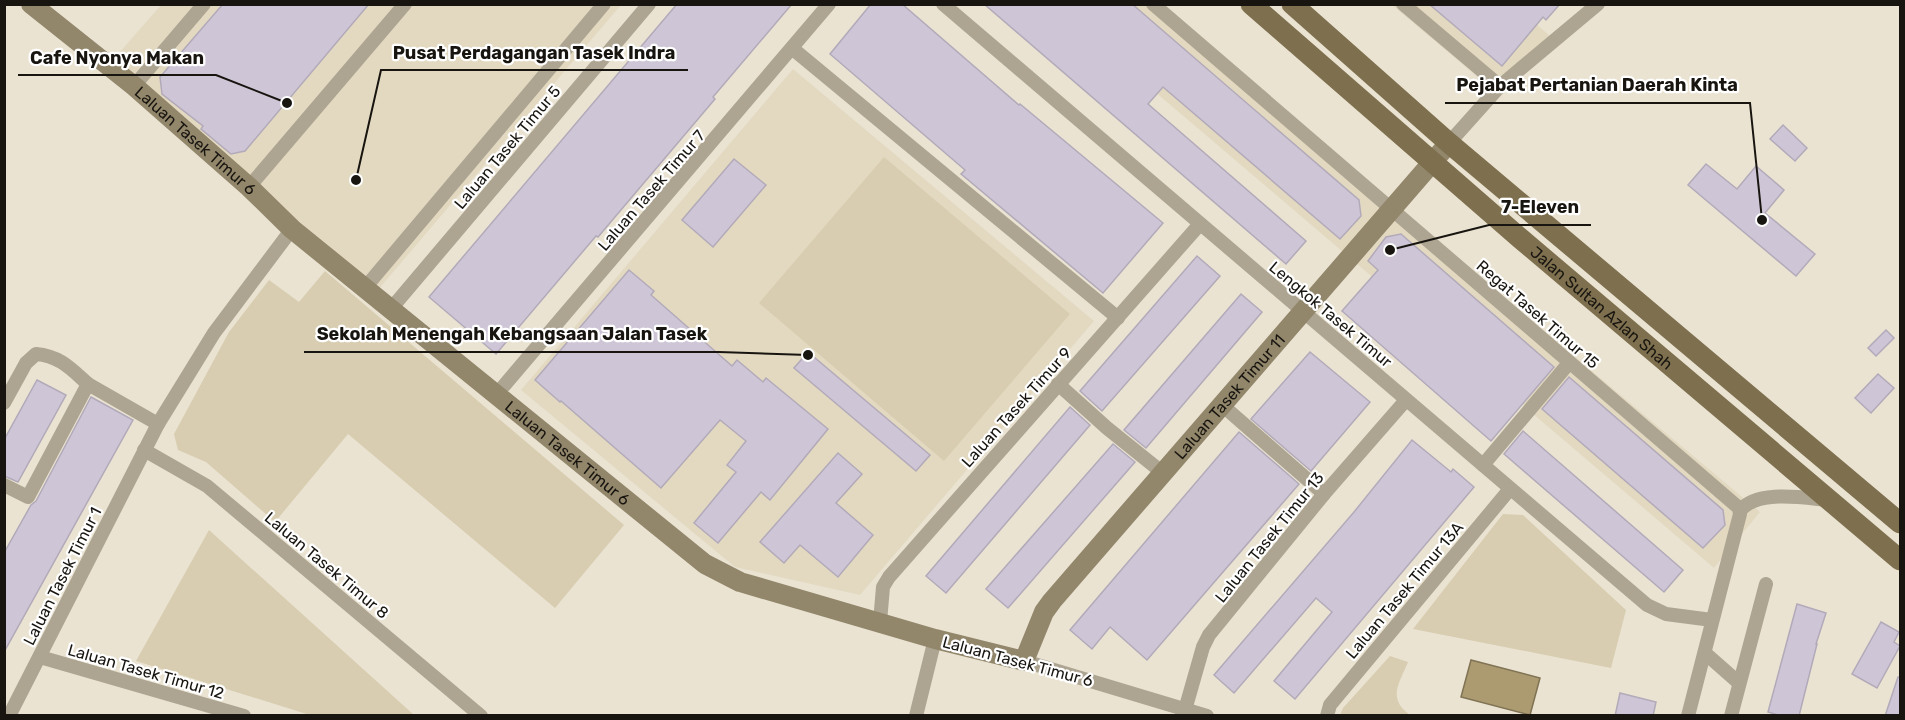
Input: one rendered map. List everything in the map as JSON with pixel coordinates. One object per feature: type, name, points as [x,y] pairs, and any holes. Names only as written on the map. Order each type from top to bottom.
[{"type":"main road","name":"Jalan Sultan Azlan Shah","points":[[1251,4],[1431,163],[1900,560]]},
{"type":"main road","name":"Jalan Sultan Azlan Shah","points":[[1292,4],[1449,142],[1900,523]]},
{"type":"street","name":"Laluan Tasek Timur 6","points":[[31,4],[134,86],[249,187],[292,229],[364,289],[705,564],[740,582],[935,639],[1024,661],[1207,716]]},
{"type":"street","points":[[134,86],[204,4]]},
{"type":"street","points":[[249,187],[405,4]]},
{"type":"street","points":[[364,289],[604,4]]},
{"type":"street","name":"Laluan Tasek Timur 5","points":[[390,310],[649,4]]},
{"type":"street","name":"Laluan Tasek Timur 7","points":[[496,395],[829,4]]},
{"type":"street","name":"Lengkok Tasek Timur","points":[[943,4],[1647,606],[1666,614],[1712,620]]},
{"type":"street","name":"Regat Tasek Timur 15","points":[[1153,4],[1392,208],[1740,511]]},
{"type":"street","points":[[1402,4],[1500,86]]},
{"type":"street","points":[[1416,16],[1426,4]]},
{"type":"street","points":[[1449,142],[1500,86],[1598,4]]},
{"type":"street","points":[[793,49],[1118,318]]},
{"type":"street","name":"Laluan Tasek Timur 11","points":[[1024,661],[1044,612],[1052,601],[1449,142]]},
{"type":"street","name":"Laluan Tasek Timur 9","points":[[880,622],[883,587],[888,577],[1200,224]]},
{"type":"street","name":"Laluan Tasek Timur 1","points":[[9,716],[158,424],[214,333],[292,229]]},
{"type":"street","points":[[4,403],[26,363],[36,354],[50,356],[63,362],[88,384],[158,424]]},
{"type":"street","points":[[1483,465],[1569,363]]},
{"type":"street","points":[[4,485],[28,497],[88,384]]},
{"type":"street","points":[[1058,384],[1107,428],[1163,473]]},
{"type":"street","name":"Laluan Tasek Timur 13","points":[[1185,710],[1203,646],[1209,635],[1324,494],[1406,400]]},
{"type":"street","points":[[1222,405],[1324,494]]},
{"type":"street","name":"Laluan Tasek Timur 8","points":[[144,450],[207,486],[481,716]]},
{"type":"street","name":"Laluan Tasek Timur 13A","points":[[1327,716],[1330,705],[1510,489]]},
{"type":"street","points":[[1688,716],[1740,511],[1751,502],[1769,498],[1833,501]]},
{"type":"street","points":[[1731,716],[1766,584]]},
{"type":"street","points":[[916,716],[935,639]]},
{"type":"street","points":[[1705,652],[1739,683]]},
{"type":"street","name":"Laluan Tasek Timur 12","points":[[40,657],[244,716]]},
{"type":"shaded area","points":[[161,5],[621,5],[371,298],[111,62]]},
{"type":"shaded area","points":[[1053,5],[1156,5],[1760,512],[1714,568]]},
{"type":"shaded area","points":[[1392,5],[1514,5],[1550,36],[1492,89]]},
{"type":"shaded area","points":[[793,69],[1094,321],[860,595],[735,567],[521,390]]},
{"type":"shaded area","points":[[884,157],[1070,314],[944,461],[759,303]]},
{"type":"shaded area","points":[[325,271],[624,525],[555,608],[348,434],[275,522],[206,462],[178,450],[174,434],[229,332],[269,280],[299,302]]},
{"type":"shaded area","points":[[1503,514],[1523,515],[1626,610],[1611,668],[1413,629]]},
{"type":"shaded area","points":[[209,530],[414,715],[310,715],[136,661]]},
{"type":"shaded area","points":[[1390,656],[1408,662],[1397,690],[1397,697],[1403,709],[1410,715],[1340,715],[1343,708]]},
{"type":"shaded area","points":[[1471,660],[1540,678],[1530,715],[1461,697]]},
{"type":"building","points":[[223,4],[369,4],[245,151],[231,154],[201,129],[203,126],[162,94],[160,77]]},
{"type":"building","points":[[677,4],[792,4],[713,97],[715,99],[496,354],[429,297]]},
{"type":"building","points":[[871,4],[902,4],[1019,105],[1163,223],[1103,293],[961,174],[965,170],[830,54]]},
{"type":"building","points":[[984,4],[1132,4],[1359,200],[1361,216],[1340,239],[1163,87],[1148,104],[1306,241],[1286,264]]},
{"type":"building","points":[[1429,4],[1560,4],[1546,20],[1543,17],[1502,66]]},
{"type":"building","points":[[1783,125],[1807,148],[1795,161],[1770,139]]},
{"type":"building","points":[[734,159],[766,185],[713,247],[682,220]]},
{"type":"building","points":[[1706,164],[1737,189],[1756,166],[1784,190],[1765,213],[1815,254],[1796,276],[1688,185]]},
{"type":"building","points":[[1401,234],[1554,367],[1491,441],[1342,311],[1378,270],[1368,261],[1386,237]]},
{"type":"building","points":[[1197,256],[1220,276],[1102,411],[1080,391]]},
{"type":"building","points":[[629,270],[654,291],[651,295],[732,366],[737,360],[763,382],[766,378],[828,429],[770,500],[761,492],[718,543],[694,523],[736,472],[727,465],[746,441],[720,420],[661,488],[535,380]]},
{"type":"building","points":[[1241,294],[1262,312],[1146,448],[1124,430]]},
{"type":"building","points":[[1886,330],[1894,338],[1876,356],[1868,348]]},
{"type":"building","points":[[808,352],[930,455],[916,471],[794,368]]},
{"type":"building","points":[[1310,352],[1370,402],[1311,471],[1251,419]]},
{"type":"building","points":[[1878,374],[1894,388],[1871,413],[1855,398]]},
{"type":"building","points":[[1569,377],[1723,510],[1725,525],[1703,548],[1542,409]]},
{"type":"building","points":[[37,380],[66,395],[18,482],[4,476],[4,440]]},
{"type":"building","points":[[91,397],[133,420],[4,652],[4,553],[31,505],[36,501]]},
{"type":"building","points":[[1070,407],[1090,425],[946,593],[926,576]]},
{"type":"building","points":[[1523,431],[1683,570],[1664,592],[1504,454]]},
{"type":"building","points":[[1239,432],[1299,484],[1147,660],[1110,627],[1092,649],[1070,630]]},
{"type":"building","points":[[1412,440],[1451,472],[1453,469],[1474,487],[1295,699],[1274,681],[1332,612],[1316,598],[1234,693],[1214,675],[1354,512]]},
{"type":"building","points":[[1113,444],[1135,462],[1008,608],[986,589]]},
{"type":"building","points":[[838,453],[862,474],[836,503],[873,535],[838,577],[800,545],[784,563],[760,542]]},
{"type":"building","points":[[1797,604],[1826,613],[1816,644],[1799,716],[1782,716],[1768,712]]},
{"type":"building","points":[[1881,622],[1899,632],[1894,642],[1900,646],[1877,688],[1852,674]]},
{"type":"building","points":[[1898,677],[1900,677],[1900,716],[1885,716]]},
{"type":"building","points":[[1620,693],[1656,702],[1653,716],[1615,716]]},
{"type":"place","name":"Cafe Nyonya Makan","points":[[287,103]]},
{"type":"place","name":"Pusat Perdagangan Tasek Indra","points":[[356,180]]},
{"type":"place","name":"Pejabat Pertanian Daerah Kinta","points":[[1762,220]]},
{"type":"place","name":"7-Eleven","points":[[1390,250]]},
{"type":"place","name":"Sekolah Menengah Kebangsaan Jalan Tasek","points":[[808,355]]}]
